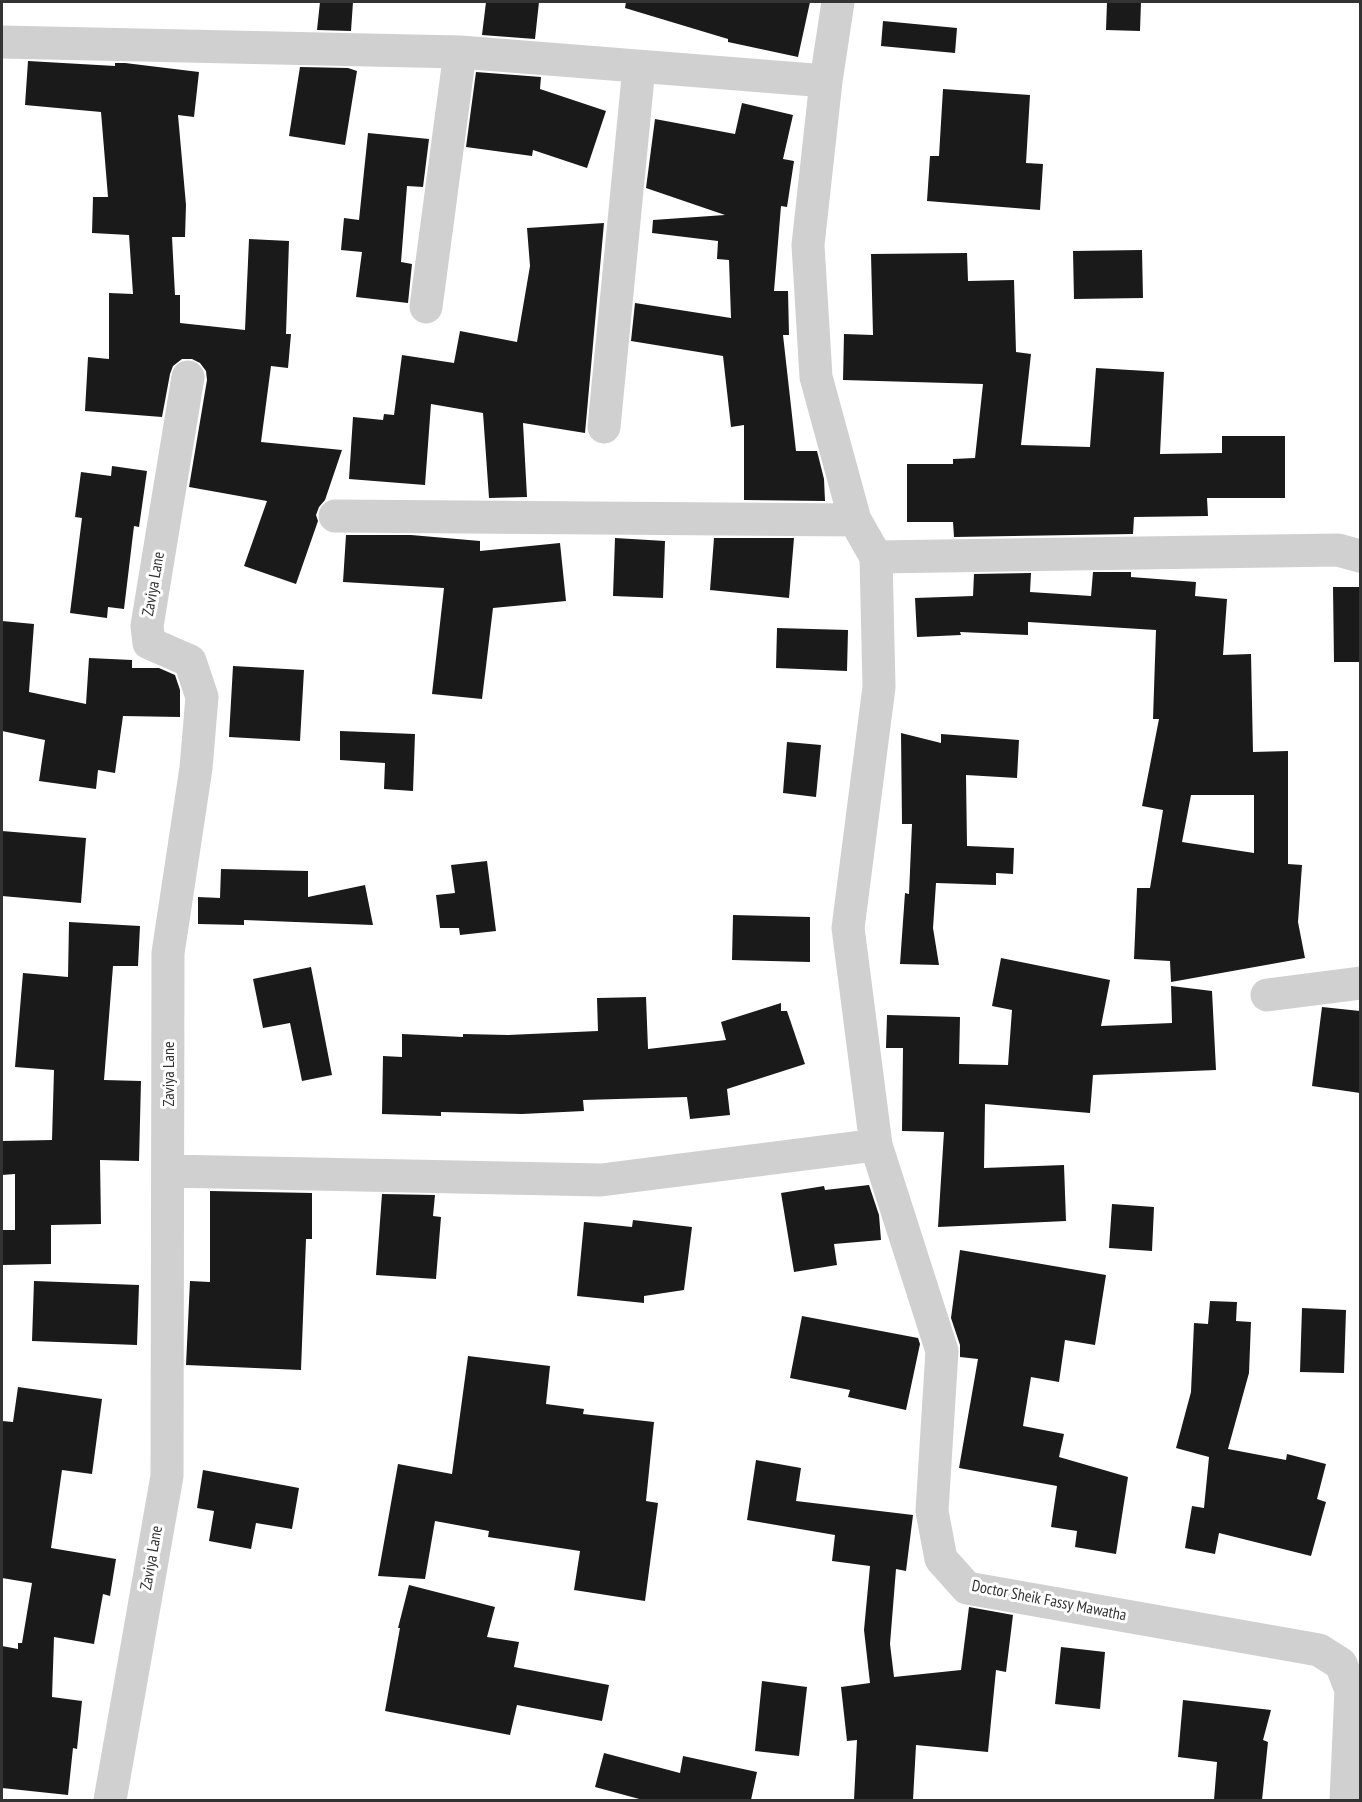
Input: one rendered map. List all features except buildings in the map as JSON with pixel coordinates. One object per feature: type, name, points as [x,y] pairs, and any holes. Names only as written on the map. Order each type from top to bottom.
[{"type":"street","points":[[838,2],[826,81],[808,245],[816,377],[855,520],[876,558],[1338,550],[1360,556]]},
{"type":"street","points":[[2,42],[460,52],[826,81]]},
{"type":"street","points":[[426,307],[460,52]]},
{"type":"street","points":[[604,427],[639,67]]},
{"type":"street","name":"Zaviya Lane","points":[[110,1800],[167,1476],[168,953],[196,768],[202,697],[190,662],[149,643],[147,626],[188,377]]},
{"type":"street","points":[[334,516],[855,520]]},
{"type":"street","name":"Doctor Sheik Fassy Mawatha","points":[[876,558],[879,687],[848,928],[876,1145],[942,1351],[932,1511],[941,1559],[967,1588],[1319,1650],[1341,1664],[1351,1690],[1346,1800]]},
{"type":"street","points":[[1267,995],[1360,983]]},
{"type":"street","points":[[169,1172],[601,1180],[876,1145]]}]
